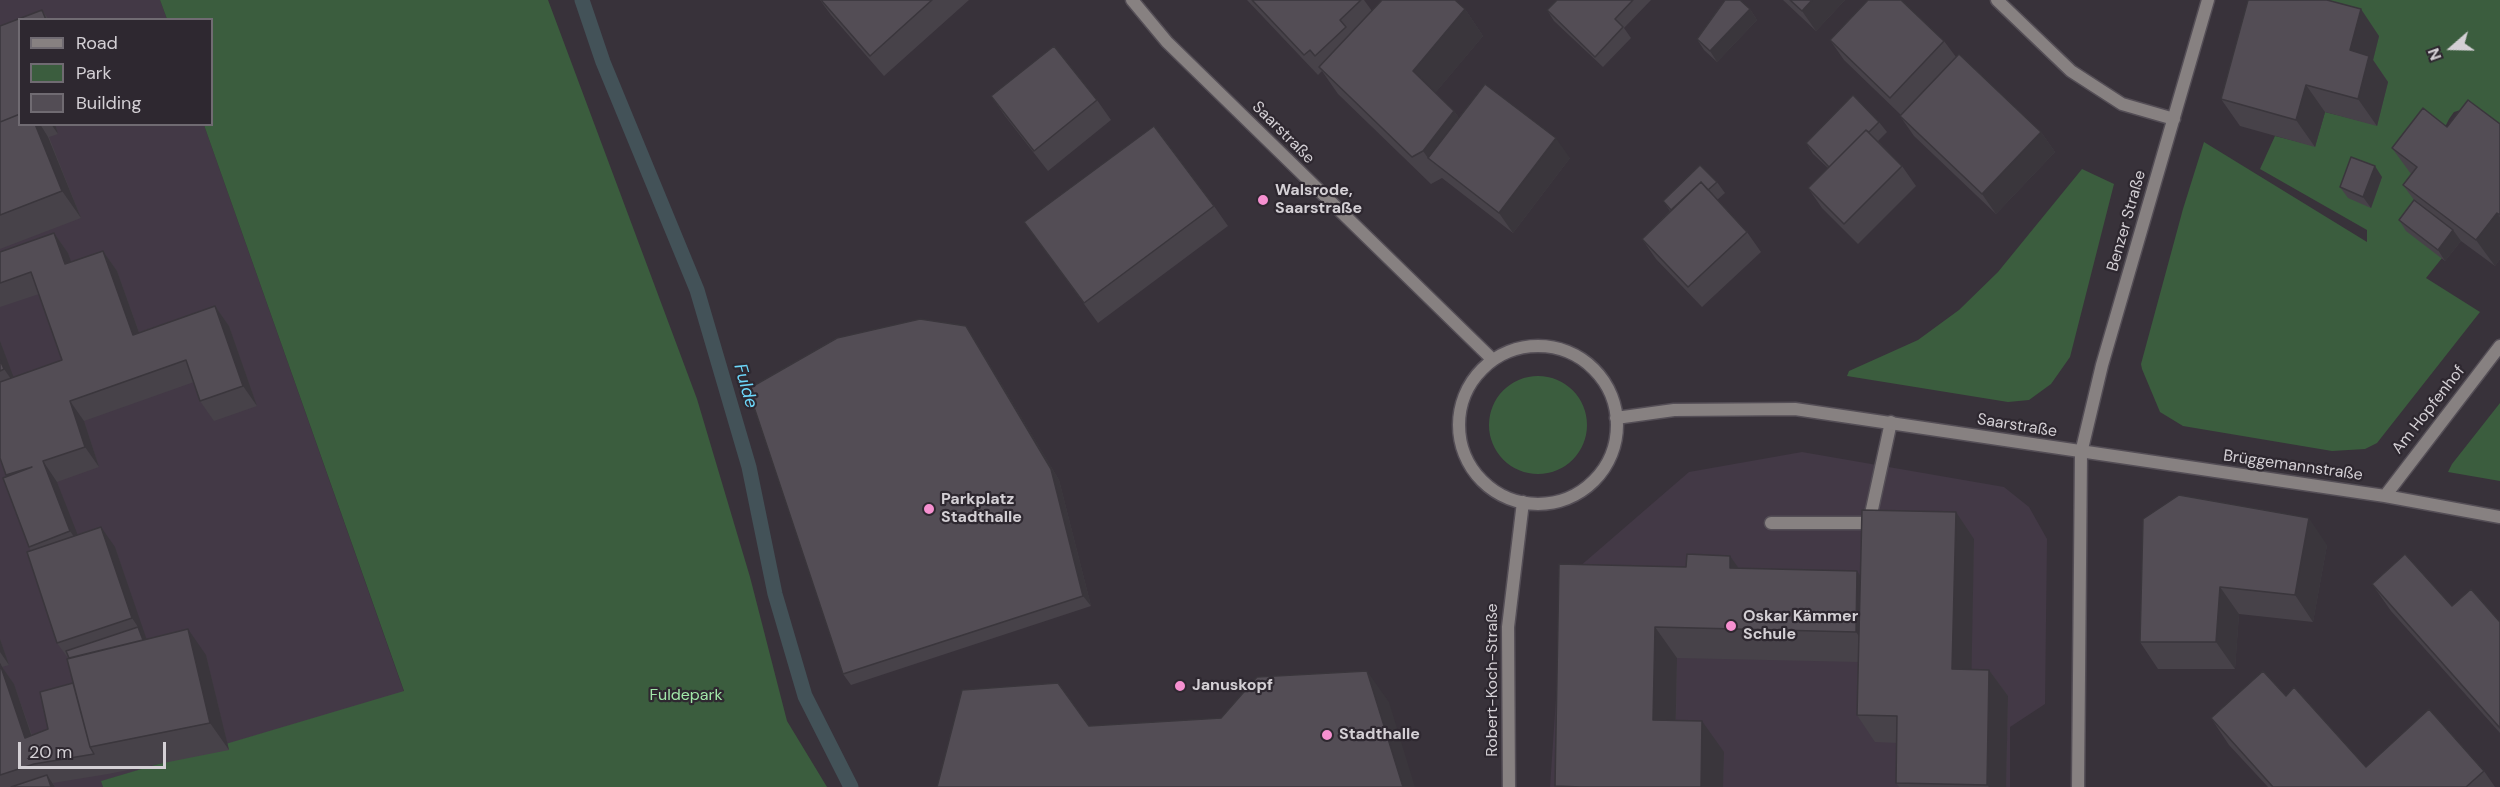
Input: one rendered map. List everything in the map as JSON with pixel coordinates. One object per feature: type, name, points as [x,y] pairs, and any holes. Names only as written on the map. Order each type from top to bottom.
[{"type":"street","name":"Saarstraße","points":[[1132,0],[1167,42],[1492,360]]},
{"type":"street","points":[[1996,0],[2071,71],[2122,104],[2174,119]]},
{"type":"street","name":"Benzer Straße","points":[[2081,453],[2102,365],[2208,0]]},
{"type":"street","points":[[1534,346],[1566,351],[1588,364],[1604,382],[1616,418],[1614,446],[1608,461],[1588,487],[1558,501],[1541,504],[1523,502],[1494,491],[1482,481],[1464,453],[1460,437],[1459,420],[1468,388],[1477,375],[1492,360],[1518,348],[1534,346]]},
{"type":"street","name":"Am Hopfenhof","points":[[2385,496],[2500,346]]},
{"type":"street","name":"Saarstraße","points":[[1616,418],[1674,410],[1795,409],[1892,422],[2081,453]]},
{"type":"street","points":[[1771,523],[1869,523],[1892,422]]},
{"type":"street","points":[[2078,787],[2081,453]]},
{"type":"street","name":"Brüggemannstraße","points":[[2081,453],[2385,496],[2500,517]]},
{"type":"street","name":"Robert-Koch-Straße","points":[[1509,787],[1508,627],[1523,502]]},
{"type":"shaded area","points":[[0,0],[160,0],[167,18],[18,18],[18,126],[204,126],[404,692],[102,781],[103,787],[0,787]]},
{"type":"shaded area","points":[[1802,452],[2004,487],[2029,507],[2047,539],[2045,704],[2010,727],[2010,787],[1550,787],[1564,580],[1689,472]]},
{"type":"green space","name":"Fuldepark","points":[[160,0],[548,0],[697,399],[750,577],[787,721],[827,787],[103,787],[101,781],[404,691],[204,126],[213,126],[213,18],[167,18]]},
{"type":"green space","points":[[2267,0],[2500,0],[2500,137],[2464,109],[2454,112],[2449,119],[2441,135],[2442,258],[2426,278],[2480,312],[2377,443],[2365,449],[2332,451],[2183,426],[2160,412],[2142,369],[2141,364],[2183,209],[2204,142],[2367,242],[2367,230],[2260,169],[2275,136],[2315,146],[2325,112],[2377,125]]},
{"type":"green space","points":[[2082,169],[2114,184],[2070,357],[2051,384],[2029,400],[2008,402],[1847,376],[1849,371],[1918,340],[1959,310],[1998,272]]},
{"type":"green space","points":[[1538,376],[1557,379],[1573,390],[1584,406],[1587,425],[1584,444],[1573,460],[1557,471],[1538,474],[1519,471],[1503,460],[1492,444],[1489,425],[1492,406],[1503,390],[1519,379]]},
{"type":"green space","points":[[2500,403],[2500,481],[2448,472],[2452,464]]},
{"type":"building","points":[[821,0],[932,0],[870,56]]},
{"type":"building","points":[[1252,0],[1361,0],[1340,20],[1346,27],[1315,56],[1310,50],[1304,55]]},
{"type":"building","points":[[1382,0],[1455,0],[1465,9],[1413,71],[1454,111],[1423,151],[1412,157],[1319,67]]},
{"type":"building","points":[[1557,0],[1633,0],[1615,19],[1623,27],[1595,57],[1547,10]]},
{"type":"building","points":[[1725,0],[1740,0],[1750,9],[1710,51],[1697,39]]},
{"type":"building","points":[[1790,0],[1812,0],[1802,11]]},
{"type":"building","points":[[1868,0],[1901,0],[1944,41],[1890,98],[1830,40]]},
{"type":"building","points":[[2248,0],[2327,0],[2361,9],[2350,50],[2369,56],[2358,99],[2306,85],[2296,120],[2221,99]]},
{"type":"building","points":[[42,10],[45,18],[21,18]]},
{"type":"building","points":[[18,19],[18,115],[0,122],[0,26]]},
{"type":"building","points":[[1054,46],[1097,100],[1034,151],[991,96]]},
{"type":"building","points":[[1959,54],[2041,132],[1982,194],[1900,116]]},
{"type":"building","points":[[1485,84],[1556,138],[1499,213],[1428,158]]},
{"type":"building","points":[[1853,95],[1879,122],[1869,132],[1866,130],[1829,167],[1806,143]]},
{"type":"building","points":[[2468,100],[2500,124],[2500,215],[2497,213],[2476,240],[2403,185],[2417,167],[2392,148],[2423,108],[2447,127]]},
{"type":"building","points":[[18,115],[18,126],[36,126],[62,191],[0,215],[0,122]]},
{"type":"building","points":[[1154,126],[1214,206],[1084,303],[1024,222]]},
{"type":"building","points":[[1866,130],[1902,166],[1844,224],[1808,188]]},
{"type":"building","points":[[2351,157],[2375,166],[2363,197],[2340,187]]},
{"type":"building","points":[[1700,165],[1717,182],[1708,190],[1701,182],[1671,210],[1663,201]]},
{"type":"building","points":[[1701,182],[1747,232],[1688,287],[1642,239]]},
{"type":"building","points":[[2414,200],[2453,230],[2438,250],[2399,220]]},
{"type":"building","points":[[54,233],[65,264],[103,251],[133,335],[215,306],[243,386],[200,401],[186,360],[70,401],[85,447],[43,461],[70,531],[29,547],[3,478],[32,467],[6,475],[0,458],[0,382],[62,360],[31,272],[0,283],[0,252]]},
{"type":"building","name":"Parkplatz Stadthalle","points":[[920,319],[966,326],[1051,469],[1083,596],[843,674],[748,389],[837,338]]},
{"type":"building","points":[[2179,495],[2309,518],[2295,595],[2220,587],[2216,642],[2140,642],[2143,519]]},
{"type":"building","points":[[1862,510],[1956,512],[1952,669],[1989,670],[1987,785],[1896,783],[1897,716],[1857,715]]},
{"type":"building","points":[[101,527],[132,618],[57,643],[27,552]]},
{"type":"building","points":[[1687,554],[1730,556],[1730,568],[1857,571],[1856,632],[1655,627],[1653,720],[1702,721],[1701,787],[1555,786],[1559,564],[1686,567]]},
{"type":"building","points":[[2405,554],[2452,606],[2471,589],[2500,622],[2500,728],[2372,584]]},
{"type":"building","points":[[138,627],[143,640],[69,658],[66,651]]},
{"type":"building","points":[[188,629],[210,723],[90,747],[67,659]]},
{"type":"building","points":[[0,664],[25,738],[48,729],[40,692],[73,683],[90,747],[94,754],[34,764],[0,775]]},
{"type":"building","name":"Stadthalle","points":[[1367,671],[1403,787],[937,787],[962,690],[1058,683],[1089,726],[1221,718],[1257,677]]},
{"type":"building","points":[[2263,671],[2286,696],[2294,687],[2366,767],[2429,709],[2484,771],[2466,787],[2273,787],[2211,718]]},
{"type":"building","points":[[47,775],[51,787],[11,787]]},
{"type":"waterway","name":"Fulde","points":[[582,0],[603,62],[697,290],[749,467],[775,594],[805,696],[851,787]]},
{"type":"place","name":"Walsrode, Saarstraße","points":[[1263,200]]},
{"type":"place","name":"Parkplatz Stadthalle","points":[[929,509]]},
{"type":"place","name":"Oskar Kämmer Schule","points":[[1731,626]]},
{"type":"place","name":"Januskopf","points":[[1180,686]]},
{"type":"place","name":"Stadthalle","points":[[1327,735]]}]
